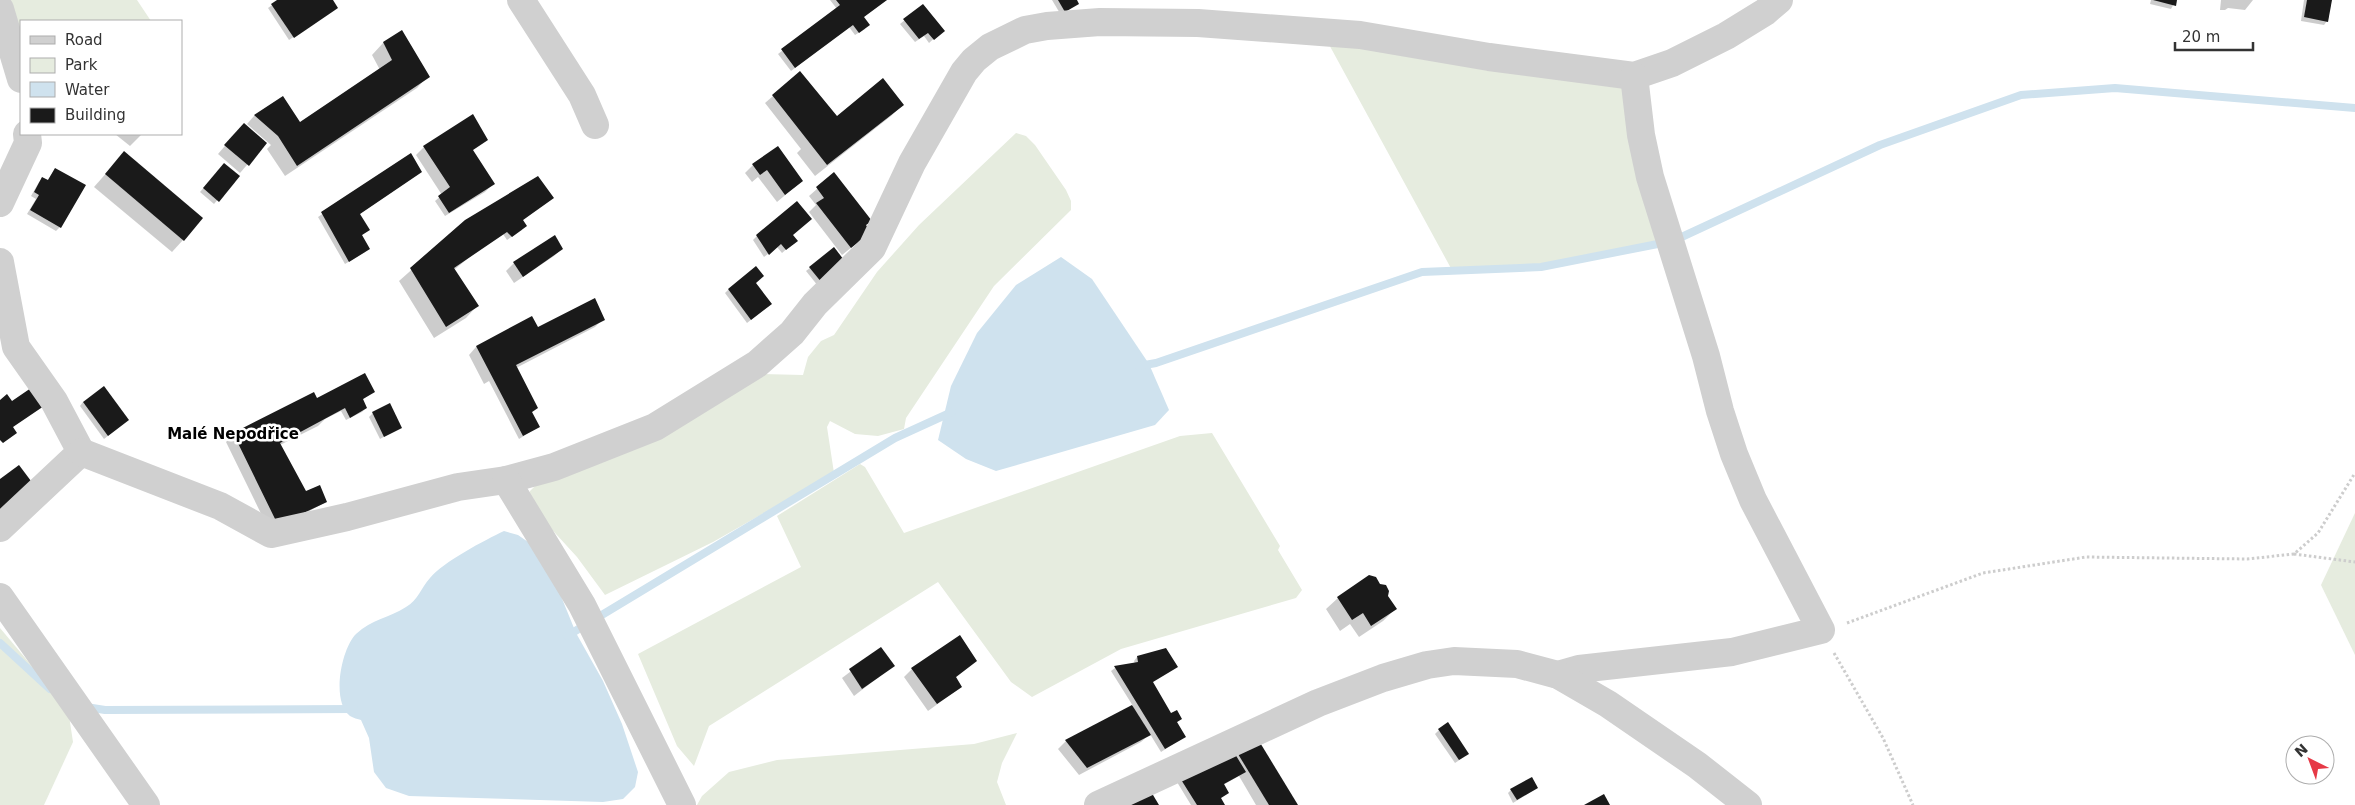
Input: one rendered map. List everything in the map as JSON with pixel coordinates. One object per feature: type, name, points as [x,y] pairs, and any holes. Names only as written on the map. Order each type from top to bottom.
[{"type":"street","points":[[521,0],[582,95],[595,125]]},
{"type":"street","points":[[0,262],[16,347],[54,401],[81,452],[220,506],[271,534],[348,517],[458,487],[506,480],[554,467],[655,427],[757,364],[792,333],[815,304],[872,248],[912,163],[964,72],[974,60],[990,47],[1025,30],[1047,26],[1100,22],[1198,23],[1360,35],[1489,57],[1634,76],[1672,63],[1726,36],[1765,12],[1779,0]]},
{"type":"street","points":[[0,9],[20,76]]},
{"type":"street","points":[[1558,675],[1579,669],[1732,652],[1821,630],[1753,500],[1731,446],[1706,356],[1650,177],[1641,134],[1634,76]]},
{"type":"street","points":[[0,203],[28,143],[27,135]]},
{"type":"street","points":[[0,528],[81,452]]},
{"type":"street","points":[[506,480],[582,605],[682,805]]},
{"type":"street","points":[[0,597],[146,805]]},
{"type":"street","points":[[1098,805],[1318,703],[1383,678],[1454,660],[1517,664],[1558,675],[1608,704],[1697,764],[1748,805]]},
{"type":"path","points":[[2294,554],[2318,533],[2355,473]]},
{"type":"path","points":[[1913,805],[1883,738],[1821,630],[1850,622],[1983,573],[2086,557],[2247,559],[2294,554],[2355,562]]},
{"type":"green space","points":[[9,0],[137,0],[150,20],[20,20],[20,39]]},
{"type":"green space","points":[[1326,39],[1629,88],[1663,246],[1608,251],[1536,266],[1453,272]]},
{"type":"green space","points":[[1016,133],[1026,136],[1035,145],[1066,190],[1071,201],[1071,210],[994,286],[906,418],[904,429],[878,436],[855,434],[830,421],[827,427],[834,473],[713,542],[605,595],[577,557],[534,510],[528,501],[530,491],[535,486],[757,374],[803,375],[808,357],[821,341],[834,335],[877,272],[919,225]]},
{"type":"green space","points":[[1212,433],[1280,546],[1278,550],[1302,590],[1296,598],[1121,649],[1032,697],[1011,682],[938,582],[709,726],[694,766],[677,746],[638,654],[801,567],[777,516],[860,464],[865,467],[904,533],[1180,436]]},
{"type":"green space","points":[[2355,513],[2355,655],[2321,585]]},
{"type":"green space","points":[[0,628],[68,709],[73,742],[44,805],[0,805]]},
{"type":"green space","points":[[1017,733],[1002,763],[997,782],[1006,805],[697,805],[702,796],[729,772],[777,760],[974,744]]},
{"type":"water","points":[[1061,257],[1092,279],[1149,364],[1169,410],[1155,425],[996,471],[966,459],[938,440],[951,386],[977,333],[1016,285]]},
{"type":"water","points":[[504,531],[518,535],[531,544],[556,584],[576,633],[603,681],[622,724],[638,772],[635,787],[623,799],[603,802],[409,796],[386,788],[374,772],[369,738],[361,720],[350,716],[344,709],[341,699],[340,675],[346,651],[356,634],[368,625],[400,611],[410,604],[430,578],[454,558]]},
{"type":"building","points":[[277,0],[333,0],[338,8],[294,38],[271,4]]},
{"type":"building","points":[[836,0],[887,0],[864,17],[870,25],[859,33],[853,25],[795,68],[781,49],[840,5]]},
{"type":"building","points":[[1058,0],[1077,0],[1079,4],[1065,12]]},
{"type":"building","points":[[2153,0],[2177,0],[2176,6]]},
{"type":"building","points":[[2307,0],[2332,0],[2328,22],[2304,17]]},
{"type":"building","points":[[923,4],[945,31],[934,40],[928,33],[919,39],[903,19]]},
{"type":"building","points":[[402,30],[430,77],[297,166],[278,136],[254,115],[283,96],[300,122],[392,60],[383,42]]},
{"type":"building","points":[[800,71],[837,116],[883,78],[904,105],[827,165],[772,95]]},
{"type":"building","points":[[473,114],[488,140],[473,150],[495,184],[449,213],[438,196],[450,187],[423,146]]},
{"type":"building","points":[[244,123],[267,143],[249,166],[224,145]]},
{"type":"building","points":[[778,146],[803,181],[785,195],[767,170],[760,175],[752,164]]},
{"type":"building","points":[[124,151],[203,218],[184,241],[105,174]]},
{"type":"building","points":[[411,153],[422,172],[360,214],[370,230],[362,235],[370,249],[349,262],[321,212]]},
{"type":"building","points":[[224,163],[240,176],[219,202],[203,188]]},
{"type":"building","points":[[55,168],[86,185],[61,228],[30,210],[39,195],[34,192],[42,177],[48,180]]},
{"type":"building","points":[[834,172],[872,221],[866,225],[871,232],[851,248],[816,203],[824,198],[816,187]]},
{"type":"building","points":[[538,176],[554,198],[523,220],[527,226],[512,237],[507,232],[454,268],[479,306],[446,327],[410,268],[465,220]]},
{"type":"building","points":[[797,201],[812,219],[793,235],[798,241],[786,250],[781,244],[769,255],[756,235]]},
{"type":"building","points":[[555,235],[563,249],[523,277],[513,262]]},
{"type":"building","points":[[834,247],[847,264],[822,283],[809,267]]},
{"type":"building","points":[[756,266],[764,276],[756,283],[772,304],[751,320],[728,289]]},
{"type":"building","points":[[595,298],[605,320],[516,365],[538,408],[532,412],[540,427],[523,436],[476,346],[532,316],[538,327]]},
{"type":"building","points":[[365,373],[375,392],[363,399],[367,408],[350,418],[345,408],[280,443],[306,491],[320,485],[327,502],[278,525],[233,433],[314,392],[317,398]]},
{"type":"building","points":[[104,386],[129,420],[108,436],[83,402]]},
{"type":"building","points":[[31,388],[44,406],[13,427],[17,433],[3,443],[0,440],[0,400],[7,394],[12,401]]},
{"type":"building","points":[[390,403],[402,428],[384,437],[372,412]]},
{"type":"building","points":[[19,465],[34,485],[0,510],[0,479]]},
{"type":"building","points":[[1369,575],[1376,577],[1380,584],[1386,585],[1389,591],[1388,596],[1397,609],[1371,626],[1363,613],[1352,620],[1337,597]]},
{"type":"building","points":[[960,635],[977,661],[956,677],[962,687],[937,704],[911,668]]},
{"type":"building","points":[[881,647],[895,666],[862,689],[849,669]]},
{"type":"building","points":[[1166,648],[1178,667],[1153,682],[1171,713],[1177,710],[1182,719],[1177,722],[1186,737],[1165,749],[1114,666],[1138,662],[1137,656]]},
{"type":"building","points":[[1132,705],[1151,735],[1087,768],[1065,740]]},
{"type":"building","points":[[1448,722],[1469,754],[1459,760],[1438,729]]},
{"type":"building","points":[[1259,741],[1298,805],[1269,805],[1238,754]]},
{"type":"building","points":[[1235,754],[1246,772],[1224,784],[1229,793],[1221,798],[1225,805],[1197,805],[1180,778]]},
{"type":"building","points":[[1532,777],[1538,788],[1517,800],[1510,789]]},
{"type":"building","points":[[1150,790],[1159,805],[1125,805]]},
{"type":"building","points":[[1604,794],[1610,805],[1584,805]]},
{"type":"waterway","points":[[1139,366],[1156,363],[1422,272],[1541,267],[1673,241],[1880,145],[2021,95],[2115,88],[2355,108]]},
{"type":"waterway","points":[[567,636],[895,438],[952,412]]},
{"type":"waterway","points":[[0,643],[50,689]]},
{"type":"waterway","points":[[86,707],[105,710],[354,709]]},
{"type":"district","name":"Malé Nepodřice","points":[[233,434]]}]
